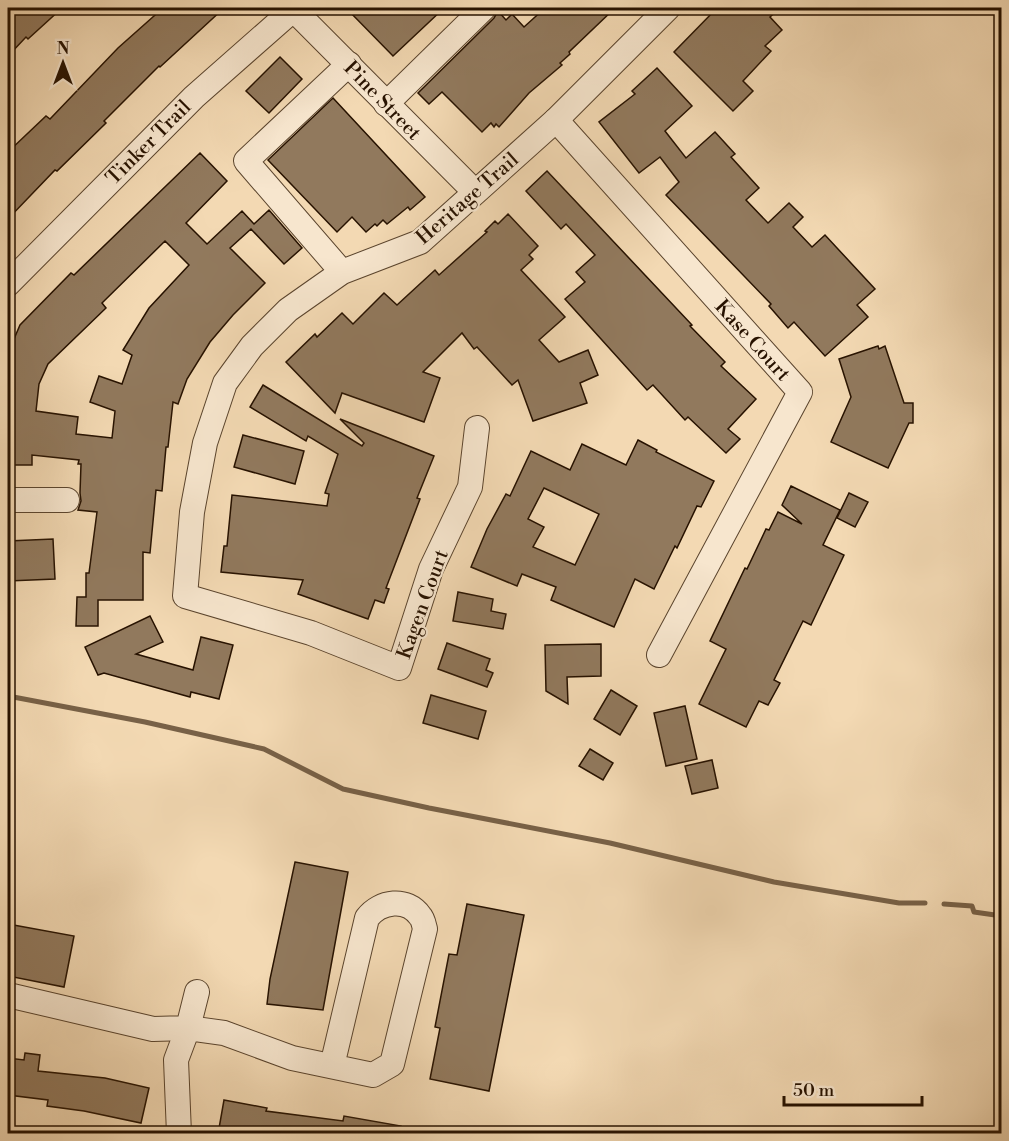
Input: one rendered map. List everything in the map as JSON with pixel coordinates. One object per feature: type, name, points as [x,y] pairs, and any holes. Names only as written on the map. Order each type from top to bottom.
[{"type":"street","name":"Pine Street","points":[[294,8],[475,192]]},
{"type":"street","name":"Tinker Trail","points":[[8,284],[194,97],[294,8]]},
{"type":"street","points":[[386,104],[484,8]]},
{"type":"street","name":"Heritage Trail","points":[[185,596],[194,501],[205,443],[225,383],[252,346],[288,310],[342,272],[420,242],[556,120],[668,8]]},
{"type":"street","points":[[342,272],[246,161],[349,64]]},
{"type":"street","name":"Kase Court","points":[[556,120],[800,392],[658,655]]},
{"type":"street","name":"Kagen Court","points":[[185,596],[311,633],[399,668],[431,569],[470,487],[477,428]]},
{"type":"street","points":[[8,500],[67,500]]},
{"type":"street","points":[[8,995],[153,1029],[188,1028],[224,1033],[292,1058],[373,1075],[392,1064],[425,929],[421,916],[409,906],[390,902],[373,909],[367,918],[332,1066]]},
{"type":"street","points":[[179,1134],[176,1060],[188,1028],[197,992]]},
{"type":"building","points":[[19,8],[62,8],[28,39],[26,37],[8,56],[8,18]]},
{"type":"building","points":[[163,8],[224,8],[159,66],[104,121],[106,123],[57,171],[55,170],[8,219],[8,152],[46,116],[50,119],[118,48]]},
{"type":"building","points":[[346,8],[444,8],[393,56]]},
{"type":"building","points":[[545,8],[615,8],[569,52],[570,54],[560,63],[562,65],[529,93],[499,127],[496,124],[494,127],[491,123],[482,132],[442,92],[429,104],[418,93],[494,18],[498,11],[506,20],[512,14],[524,27]]},
{"type":"building","points":[[717,8],[780,8],[770,17],[782,30],[765,46],[771,51],[743,81],[753,91],[733,111],[674,52]]},
{"type":"building","points":[[280,57],[302,79],[269,113],[246,91]]},
{"type":"building","points":[[657,68],[692,106],[665,131],[686,158],[715,132],[735,154],[731,157],[759,188],[746,200],[768,223],[789,203],[803,217],[793,227],[812,247],[825,235],[875,289],[857,305],[868,317],[825,356],[794,322],[788,328],[769,306],[771,304],[666,195],[679,182],[660,157],[639,173],[599,122],[635,94],[632,91]]},
{"type":"building","points":[[333,98],[425,197],[410,210],[408,207],[387,224],[383,220],[366,232],[352,217],[337,232],[268,160]]},
{"type":"building","points":[[200,153],[227,181],[186,223],[207,244],[242,211],[254,224],[269,210],[302,248],[284,264],[251,229],[230,248],[265,283],[210,342],[187,379],[178,404],[173,402],[162,491],[156,490],[150,553],[143,552],[143,600],[98,600],[98,626],[76,626],[77,597],[86,597],[86,573],[89,573],[97,512],[78,510],[81,501],[81,464],[78,464],[79,460],[32,455],[32,465],[8,465],[8,353],[20,325],[71,273],[74,275]],"holes":[[[165,241],[189,265],[149,308],[123,350],[132,355],[122,384],[99,376],[90,402],[115,411],[112,438],[76,434],[78,417],[36,411],[39,384],[48,364],[106,308],[102,303]]]},
{"type":"building","points":[[547,171],[692,325],[690,326],[725,362],[721,366],[756,399],[728,429],[740,439],[726,453],[688,417],[685,420],[653,385],[647,390],[565,299],[585,282],[576,272],[595,255],[566,224],[561,229],[526,191]]},
{"type":"building","points":[[508,214],[538,246],[529,255],[533,259],[521,270],[565,317],[539,340],[559,362],[588,350],[598,375],[580,383],[587,403],[533,421],[518,380],[512,385],[477,347],[474,349],[462,333],[423,372],[440,378],[424,422],[342,393],[335,413],[286,362],[315,334],[317,337],[342,313],[353,324],[384,293],[397,305],[435,270],[439,275],[487,232],[485,231],[495,221],[498,224]]},
{"type":"building","points":[[878,346],[879,349],[885,346],[904,403],[913,403],[913,423],[909,423],[888,468],[831,442],[851,397],[839,359]]},
{"type":"building","points":[[263,385],[362,446],[364,443],[340,419],[434,456],[386,588],[389,589],[384,603],[375,600],[368,619],[298,594],[303,580],[221,572],[224,546],[227,546],[232,495],[327,506],[329,494],[325,493],[338,454],[308,436],[306,441],[250,407]]},
{"type":"building","points":[[243,435],[304,451],[295,484],[234,467]]},
{"type":"building","points":[[638,440],[657,450],[656,452],[714,481],[701,507],[697,506],[654,589],[635,579],[614,627],[551,600],[556,587],[522,574],[517,586],[471,567],[487,529],[506,494],[510,496],[531,451],[570,470],[582,444],[626,465]],"holes":[[[544,488],[599,514],[575,565],[533,547],[544,527],[528,519]]]},
{"type":"building","points":[[791,486],[840,510],[823,545],[844,555],[811,625],[803,621],[774,680],[780,683],[768,705],[759,701],[746,727],[699,704],[726,649],[710,641],[745,568],[747,569],[766,529],[769,530],[778,512],[802,524],[782,505]]},
{"type":"building","points":[[849,493],[868,502],[855,527],[837,518]]},
{"type":"building","points":[[53,539],[55,579],[8,581],[8,541]]},
{"type":"building","points":[[458,592],[493,599],[491,611],[506,614],[503,629],[453,621]]},
{"type":"building","points":[[150,616],[163,642],[136,654],[193,670],[201,637],[233,645],[219,699],[191,692],[190,697],[104,673],[98,675],[85,647]]},
{"type":"building","points":[[447,643],[490,659],[486,670],[493,673],[487,687],[438,669]]},
{"type":"building","points":[[601,644],[601,676],[567,677],[568,704],[546,691],[545,645]]},
{"type":"building","points":[[611,690],[637,706],[620,735],[594,719]]},
{"type":"building","points":[[431,695],[486,711],[478,739],[423,723]]},
{"type":"building","points":[[685,706],[697,759],[666,766],[654,713]]},
{"type":"building","points":[[590,749],[613,763],[603,780],[579,766]]},
{"type":"building","points":[[712,760],[718,788],[692,794],[685,766]]},
{"type":"building","points":[[295,862],[348,872],[323,1010],[267,1004],[270,979]]},
{"type":"building","points":[[467,904],[524,915],[489,1091],[430,1079],[440,1028],[435,1027],[449,954],[457,955]]},
{"type":"building","points":[[8,924],[74,936],[64,987],[8,976]]},
{"type":"building","points":[[25,1053],[40,1055],[38,1071],[105,1078],[149,1088],[141,1123],[47,1106],[48,1100],[8,1095],[8,1058],[24,1060]]},
{"type":"building","points":[[224,1100],[267,1108],[266,1111],[343,1121],[344,1116],[401,1126],[400,1134],[218,1134]]},
{"type":"waterway","points":[[8,696],[145,722],[264,749],[343,789],[610,843],[774,882],[899,903],[925,903]]},
{"type":"waterway","points":[[944,904],[972,906],[974,912],[1002,916]]}]
